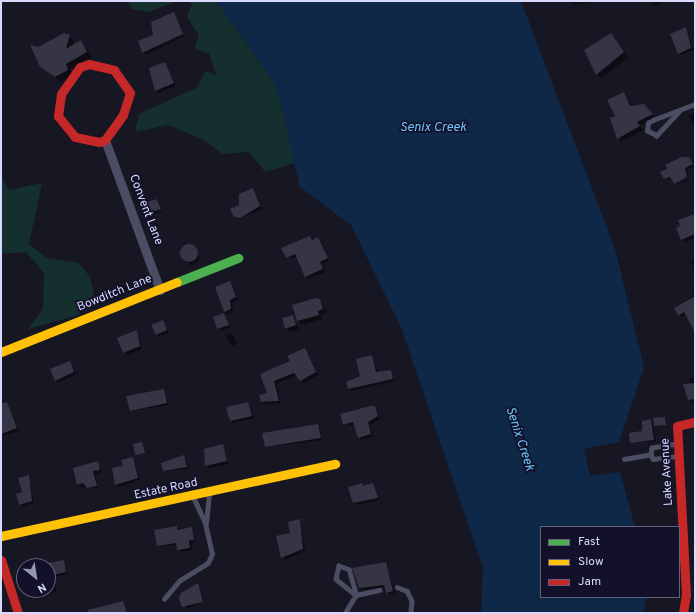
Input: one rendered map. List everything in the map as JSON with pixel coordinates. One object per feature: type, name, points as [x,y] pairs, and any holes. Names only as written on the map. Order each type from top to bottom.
[{"type":"street","points":[[89,64],[114,70],[130,93],[128,106],[105,140],[86,142],[75,137],[58,116],[61,94],[80,67],[89,64]]},
{"type":"street","name":"Convent Lane","points":[[105,140],[160,290]]},
{"type":"street","name":"Bowditch Lane","points":[[1,352],[238,258]]},
{"type":"street","name":"Lake Avenue","points":[[683,613],[686,595],[677,426],[695,422]]},
{"type":"street","name":"Estate Road","points":[[1,536],[193,497],[335,464]]},
{"type":"street","points":[[1,560],[18,613]]},
{"type":"lane","points":[[680,111],[657,136],[647,131],[648,123],[695,104]]},
{"type":"lane","points":[[678,444],[652,448],[652,454],[653,459],[679,456]]},
{"type":"lane","points":[[624,459],[652,454]]},
{"type":"lane","points":[[205,524],[210,509],[208,493]]},
{"type":"lane","points":[[164,599],[171,588],[210,558],[205,524],[193,497]]},
{"type":"lane","points":[[339,566],[349,570],[356,595],[336,579],[339,566]]},
{"type":"lane","points":[[397,587],[410,597],[411,613]]},
{"type":"lane","points":[[345,613],[356,595],[379,590]]},
{"type":"green space","points":[[128,1],[176,1],[149,12],[132,9]]},
{"type":"green space","points":[[186,1],[216,1],[276,85],[295,163],[265,172],[249,152],[223,154],[202,139],[168,125],[135,132],[139,114],[196,88],[206,71],[217,76],[209,54],[195,48],[199,35],[187,17],[192,4]]},
{"type":"green space","points":[[1,176],[9,190],[42,183],[29,244],[47,258],[79,263],[90,277],[94,296],[78,315],[28,329],[43,309],[44,273],[26,252],[1,254]]},
{"type":"water","name":"Senix Creek","points":[[216,1],[521,1],[615,249],[644,367],[619,442],[584,449],[590,476],[620,472],[635,526],[540,526],[540,598],[647,598],[643,613],[481,613],[483,568],[401,327],[351,225],[300,187],[276,85]]},
{"type":"building","points":[[174,12],[183,34],[142,53],[138,41],[153,35],[151,22]]},
{"type":"building","points":[[686,27],[691,48],[678,54],[670,34]]},
{"type":"building","points":[[64,33],[70,35],[66,49],[81,40],[87,52],[66,64],[68,70],[55,77],[40,67],[30,45],[38,47]]},
{"type":"building","points":[[611,33],[624,52],[596,75],[584,50]]},
{"type":"building","points":[[165,62],[174,83],[155,91],[149,68]]},
{"type":"building","points":[[624,92],[630,106],[644,104],[653,114],[637,122],[640,126],[617,139],[610,118],[615,116],[607,100]]},
{"type":"building","points":[[681,157],[689,157],[693,164],[685,168],[687,177],[674,184],[670,177],[664,179],[660,172],[667,169],[665,165]]},
{"type":"building","points":[[253,188],[260,206],[240,218],[234,217],[230,209],[239,205],[239,194]]},
{"type":"building","points":[[156,199],[161,209],[149,213],[145,203]]},
{"type":"building","points":[[695,214],[695,234],[681,240],[676,228],[680,226],[678,220]]},
{"type":"building","points":[[310,236],[312,240],[318,237],[328,258],[320,262],[323,269],[305,277],[295,254],[286,258],[281,248]]},
{"type":"building","points":[[189,244],[195,247],[198,253],[195,259],[189,262],[183,259],[180,253],[183,247]]},
{"type":"building","points":[[230,281],[236,297],[230,300],[231,309],[224,312],[215,287]]},
{"type":"building","points":[[695,296],[695,333],[684,312],[678,316],[674,308]]},
{"type":"building","points":[[316,298],[320,299],[323,309],[318,311],[319,315],[297,321],[292,305]]},
{"type":"building","points":[[224,313],[229,325],[217,329],[213,317]]},
{"type":"building","points":[[293,315],[296,325],[285,329],[282,318]]},
{"type":"building","points":[[163,320],[167,330],[156,335],[151,325]]},
{"type":"building","points":[[137,330],[140,346],[123,353],[117,338]]},
{"type":"building","points":[[305,348],[316,372],[300,381],[294,373],[274,381],[279,401],[261,402],[259,395],[267,393],[260,374],[290,361],[287,356]]},
{"type":"building","points":[[372,355],[376,372],[391,370],[393,379],[348,389],[346,382],[360,376],[356,359]]},
{"type":"building","points":[[70,361],[74,372],[55,381],[50,369]]},
{"type":"building","points":[[695,383],[695,399],[688,400],[683,384]]},
{"type":"building","points":[[164,389],[167,403],[130,411],[126,396]]},
{"type":"building","points":[[7,402],[17,428],[1,434],[1,404]]},
{"type":"building","points":[[248,402],[252,416],[230,421],[226,407]]},
{"type":"building","points":[[375,406],[378,416],[368,422],[371,434],[358,438],[353,422],[343,425],[340,414]]},
{"type":"building","points":[[665,417],[666,425],[654,426],[653,418]]},
{"type":"building","points":[[651,419],[654,440],[630,443],[629,433],[642,431],[642,421]]},
{"type":"building","points":[[318,424],[321,438],[265,447],[262,433]]},
{"type":"building","points":[[142,442],[145,453],[135,455],[133,444]]},
{"type":"building","points":[[223,444],[227,461],[205,466],[204,449]]},
{"type":"building","points":[[184,455],[187,467],[163,471],[161,463]]},
{"type":"building","points":[[133,457],[138,478],[115,485],[112,468],[123,466],[121,460]]},
{"type":"building","points":[[98,461],[100,470],[93,471],[97,486],[87,488],[83,483],[77,485],[73,468]]},
{"type":"building","points":[[29,475],[32,501],[19,505],[16,494],[22,492],[18,478]]},
{"type":"building","points":[[362,483],[363,486],[373,483],[378,498],[353,503],[348,487]]},
{"type":"building","points":[[300,519],[303,549],[281,558],[276,536],[290,533],[288,522]]},
{"type":"building","points":[[177,526],[177,530],[192,527],[194,540],[189,540],[190,548],[177,550],[176,543],[157,546],[154,530]]},
{"type":"building","points":[[64,560],[66,572],[56,574],[56,562]]},
{"type":"building","points":[[386,562],[393,591],[386,593],[384,585],[359,588],[352,568]]},
{"type":"building","points":[[198,583],[203,602],[182,607],[179,598],[181,593]]},
{"type":"building","points":[[123,601],[127,613],[88,613],[88,610]]},
{"type":"traffic: fast","points":[[177,282],[238,258]]},
{"type":"traffic: slow","points":[[1,352],[177,282]]},
{"type":"traffic: slow","points":[[1,536],[335,464]]},
{"type":"traffic: jam","points":[[89,64],[114,70],[130,93],[123,115],[105,140],[99,142],[75,137],[58,116],[61,94],[80,67],[89,64]]},
{"type":"traffic: jam","points":[[683,613],[686,595],[677,426],[695,422]]},
{"type":"traffic: jam","points":[[1,560],[18,613]]}]
